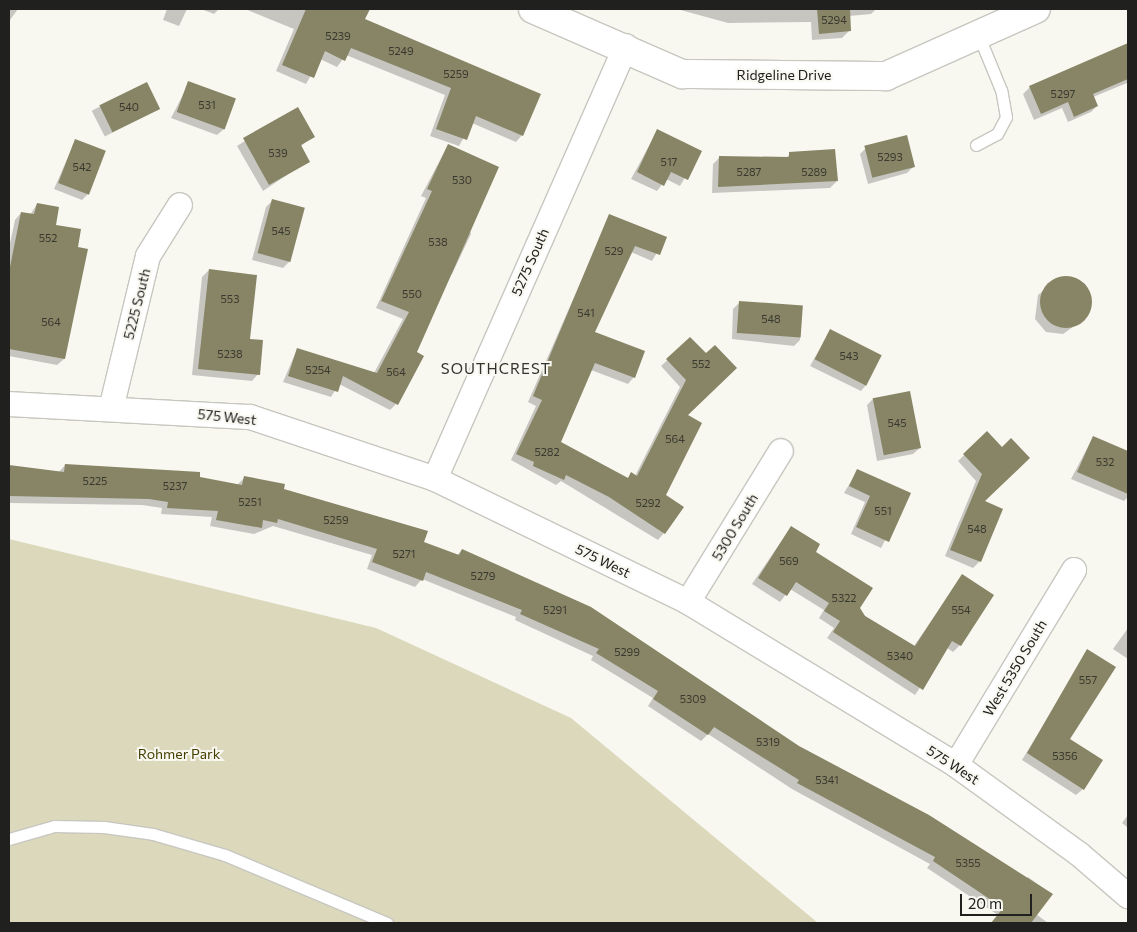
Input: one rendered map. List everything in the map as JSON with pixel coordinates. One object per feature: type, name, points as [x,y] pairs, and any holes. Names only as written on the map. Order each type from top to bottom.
[{"type":"street","name":"Ridgeline Drive","points":[[533,9],[626,46],[682,74],[886,76],[1036,9]]},
{"type":"street","name":"5275 South","points":[[435,479],[626,46]]},
{"type":"street","name":"5225 South","points":[[111,409],[148,256],[180,205]]},
{"type":"street","name":"575 West","points":[[9,404],[250,417],[435,479],[688,602],[956,765],[1080,854],[1128,896]]},
{"type":"street","name":"5300 South","points":[[688,602],[781,451]]},
{"type":"street","name":"West 5350 South","points":[[956,765],[1074,570]]},
{"type":"lane","points":[[976,145],[997,134],[1006,117],[1001,90],[978,34]]},
{"type":"lane","points":[[9,839],[54,826],[104,827],[153,834],[225,855],[387,923]]},
{"type":"green space","name":"Rohmer Park","points":[[9,539],[376,628],[571,718],[818,923],[9,923]]},
{"type":"building","points":[[306,9],[370,9],[365,19],[541,94],[523,136],[476,116],[467,140],[436,129],[451,88],[351,48],[345,61],[325,51],[314,78],[282,65]]},
{"type":"building","points":[[817,9],[850,9],[851,31],[819,34]]},
{"type":"building","points":[[1128,43],[1128,79],[1093,94],[1098,106],[1074,117],[1068,102],[1041,114],[1029,86]]},
{"type":"building","points":[[188,81],[236,98],[225,129],[177,112]]},
{"type":"building","points":[[147,82],[160,109],[113,132],[99,105]]},
{"type":"building","points":[[298,107],[315,137],[301,145],[310,162],[269,185],[243,138]]},
{"type":"building","points":[[657,129],[702,151],[688,180],[671,172],[664,186],[637,172]]},
{"type":"building","points":[[907,135],[915,167],[872,178],[864,146]]},
{"type":"building","points":[[75,139],[106,151],[89,195],[58,183]]},
{"type":"building","points":[[448,144],[499,167],[417,352],[424,356],[398,405],[343,376],[338,392],[288,376],[297,348],[377,373],[409,312],[381,301],[432,191],[427,189]]},
{"type":"building","points":[[835,149],[838,181],[718,187],[719,156],[789,157],[789,152]]},
{"type":"building","points":[[272,199],[305,208],[290,262],[258,253]]},
{"type":"building","points":[[37,203],[59,207],[56,225],[81,229],[78,247],[88,249],[65,359],[9,349],[9,272],[21,212],[34,214]]},
{"type":"building","points":[[609,214],[667,237],[660,255],[635,246],[595,332],[645,351],[635,378],[595,363],[561,442],[628,478],[631,472],[637,476],[686,380],[666,359],[690,337],[706,353],[715,345],[737,368],[688,415],[702,423],[666,495],[684,507],[665,534],[609,497],[566,475],[564,480],[533,466],[534,462],[516,454],[542,400],[533,396]]},
{"type":"building","points":[[209,269],[257,275],[250,339],[263,340],[260,375],[198,369]]},
{"type":"building","points":[[1061,276],[1071,276],[1085,283],[1092,297],[1092,307],[1085,321],[1071,328],[1061,328],[1051,324],[1044,317],[1040,307],[1040,297],[1044,287],[1051,280]]},
{"type":"building","points":[[739,301],[803,305],[801,337],[737,333]]},
{"type":"building","points":[[830,329],[882,355],[866,386],[815,359]]},
{"type":"building","points":[[910,391],[921,448],[884,455],[873,398]]},
{"type":"building","points":[[987,431],[1002,447],[1011,438],[1030,458],[985,501],[1003,509],[981,562],[950,550],[982,474],[963,454]]},
{"type":"building","points":[[1093,436],[1128,451],[1128,494],[1077,472]]},
{"type":"building","points":[[65,464],[200,472],[200,477],[242,485],[244,476],[285,484],[284,489],[428,531],[424,542],[459,555],[462,549],[591,607],[799,746],[929,815],[1053,894],[1031,923],[991,923],[1003,908],[933,861],[935,857],[797,783],[799,780],[714,727],[708,735],[653,699],[658,691],[596,653],[599,649],[520,614],[522,610],[426,572],[423,581],[372,562],[377,549],[278,519],[277,523],[263,520],[262,528],[216,520],[218,511],[167,508],[168,502],[149,499],[9,496],[9,465],[64,472]]},
{"type":"building","points":[[857,469],[911,493],[889,542],[856,527],[870,496],[849,486]]},
{"type":"building","points":[[791,526],[820,544],[816,552],[873,588],[860,608],[865,616],[915,646],[962,574],[994,595],[961,646],[952,641],[923,690],[833,632],[840,621],[824,611],[829,603],[796,582],[787,596],[758,578]]},
{"type":"building","points":[[1087,649],[1116,667],[1070,739],[1103,760],[1084,790],[1027,753]]},
{"type":"district","name":"SOUTHCREST","points":[[496,369]]}]
